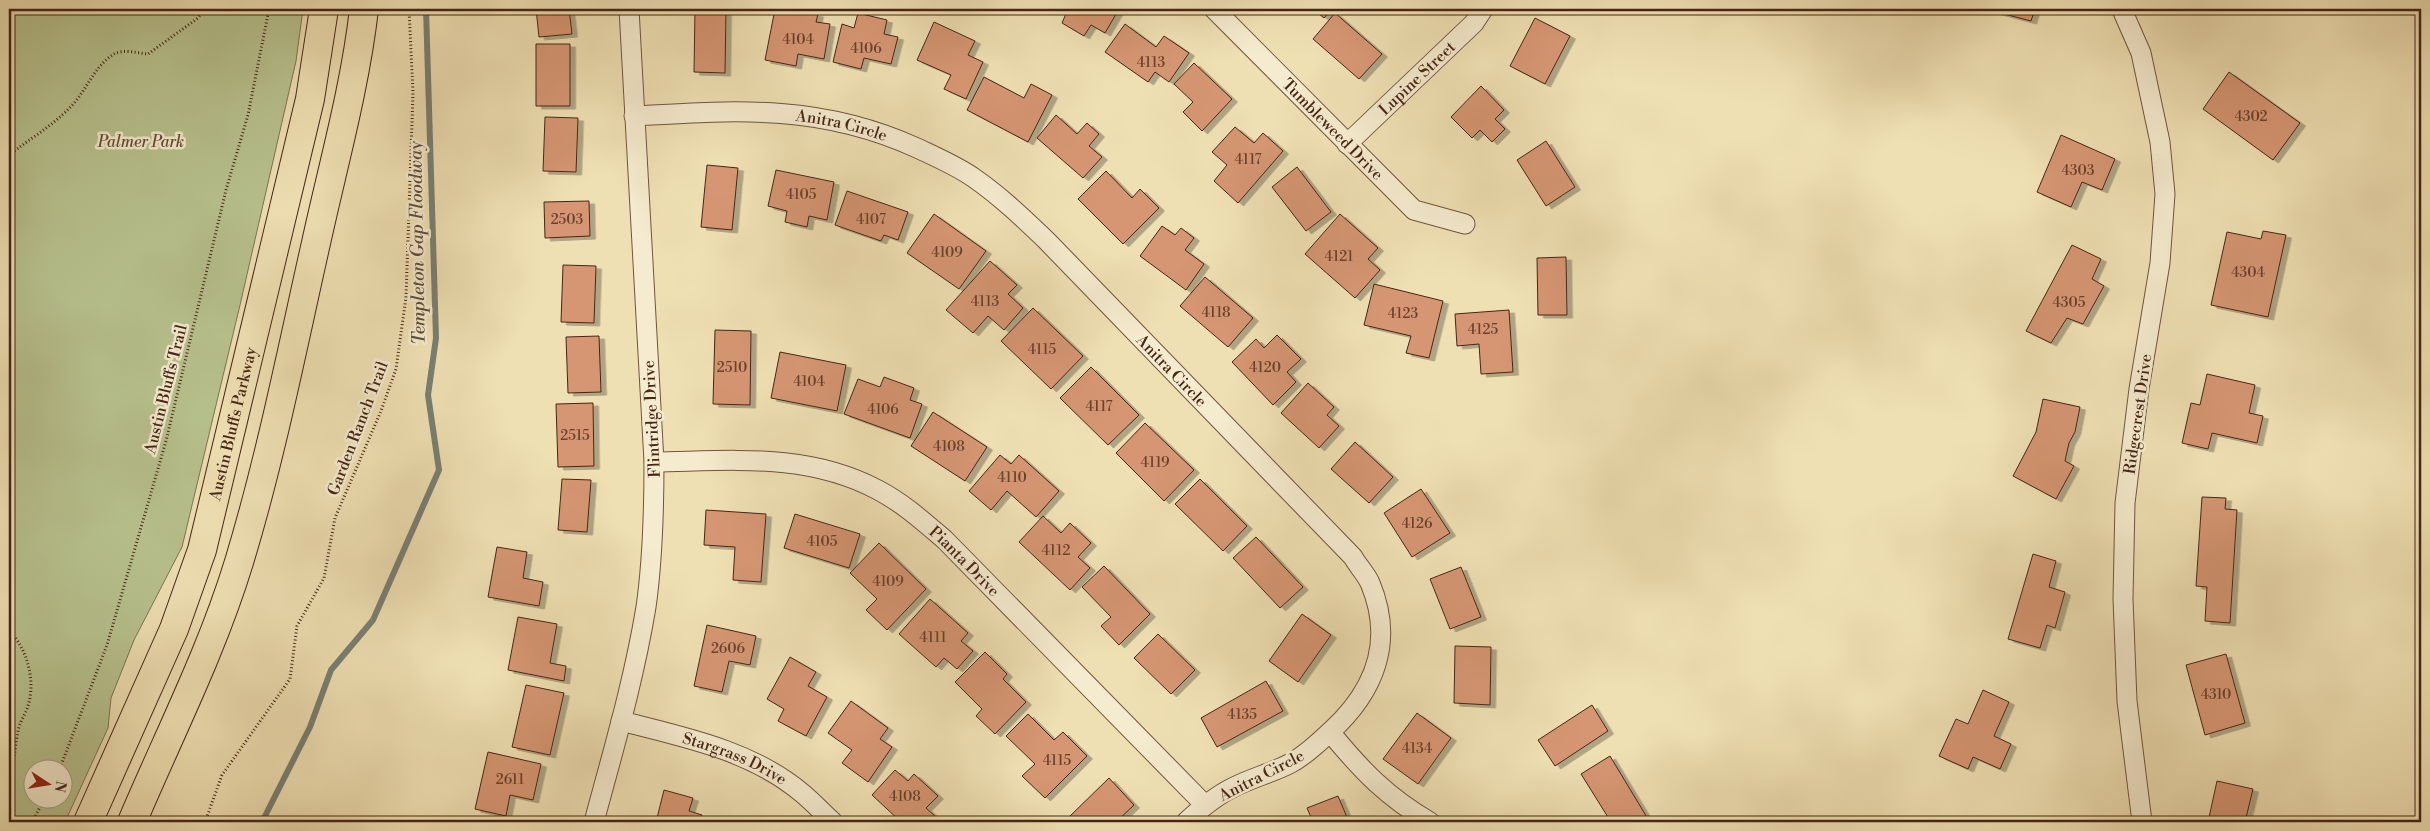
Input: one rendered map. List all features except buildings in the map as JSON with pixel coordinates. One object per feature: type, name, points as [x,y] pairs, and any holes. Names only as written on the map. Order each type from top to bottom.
[{"type":"main road","name":"Austin Bluffs Parkway","points":[[88,822],[174,629],[202,550],[307,108],[324,9]]},
{"type":"main road","points":[[132,822],[198,670],[239,564],[267,460],[344,118],[360,42],[364,9]]},
{"type":"street","name":"Flintridge Drive","points":[[594,822],[637,652],[647,597],[654,524],[654,462],[629,9]]},
{"type":"street","name":"Tumbleweed Drive","points":[[1214,9],[1414,210],[1466,224]]},
{"type":"street","name":"Lupine Street","points":[[1347,144],[1474,22],[1484,9]]},
{"type":"street","name":"Ridgecrest Drive","points":[[2123,12],[2141,53],[2160,142],[2165,194],[2160,264],[2139,389],[2126,502],[2123,599],[2127,701],[2142,822]]},
{"type":"street","name":"Anitra Circle","points":[[634,116],[758,111],[797,113],[832,119],[872,129],[940,158],[972,177],[1003,200],[1046,240],[1353,558],[1369,581],[1377,605],[1379,652],[1372,678],[1363,695],[1349,715],[1291,763],[1232,788],[1205,804],[1186,822]]},
{"type":"street","name":"Pianta Drive","points":[[654,462],[774,460],[842,474],[878,490],[912,512],[945,540],[1205,804]]},
{"type":"street","name":"Stargrass Drive","points":[[621,721],[716,746],[753,762],[802,792],[833,822]]},
{"type":"street","points":[[1330,732],[1373,781],[1401,805],[1430,822]]},
{"type":"path","points":[[9,155],[48,126],[75,101],[100,67],[115,54],[129,52],[148,54],[198,18],[204,9]]},
{"type":"path","name":"Austin Bluffs Trail","points":[[64,758],[107,645],[166,441],[226,190],[248,115],[269,9]]},
{"type":"path","name":"Garden Ranch Trail","points":[[205,822],[222,775],[290,679],[297,626],[324,578],[335,518],[381,411],[396,369],[406,296],[413,93],[409,9]]},
{"type":"path","points":[[9,630],[23,650],[31,674],[31,692],[28,707],[20,725],[9,777]]},
{"type":"path","points":[[32,822],[40,808]]},
{"type":"green space","name":"Palmer Park","points":[[9,9],[303,9],[296,61],[182,547],[134,640],[111,698],[108,728],[72,807],[72,758],[22,758],[22,808],[71,808],[65,822],[9,822]]},
{"type":"waterway","name":"Templeton Gap Floodway","points":[[262,822],[310,727],[331,670],[373,620],[439,470],[428,395],[436,338],[426,9]]}]
